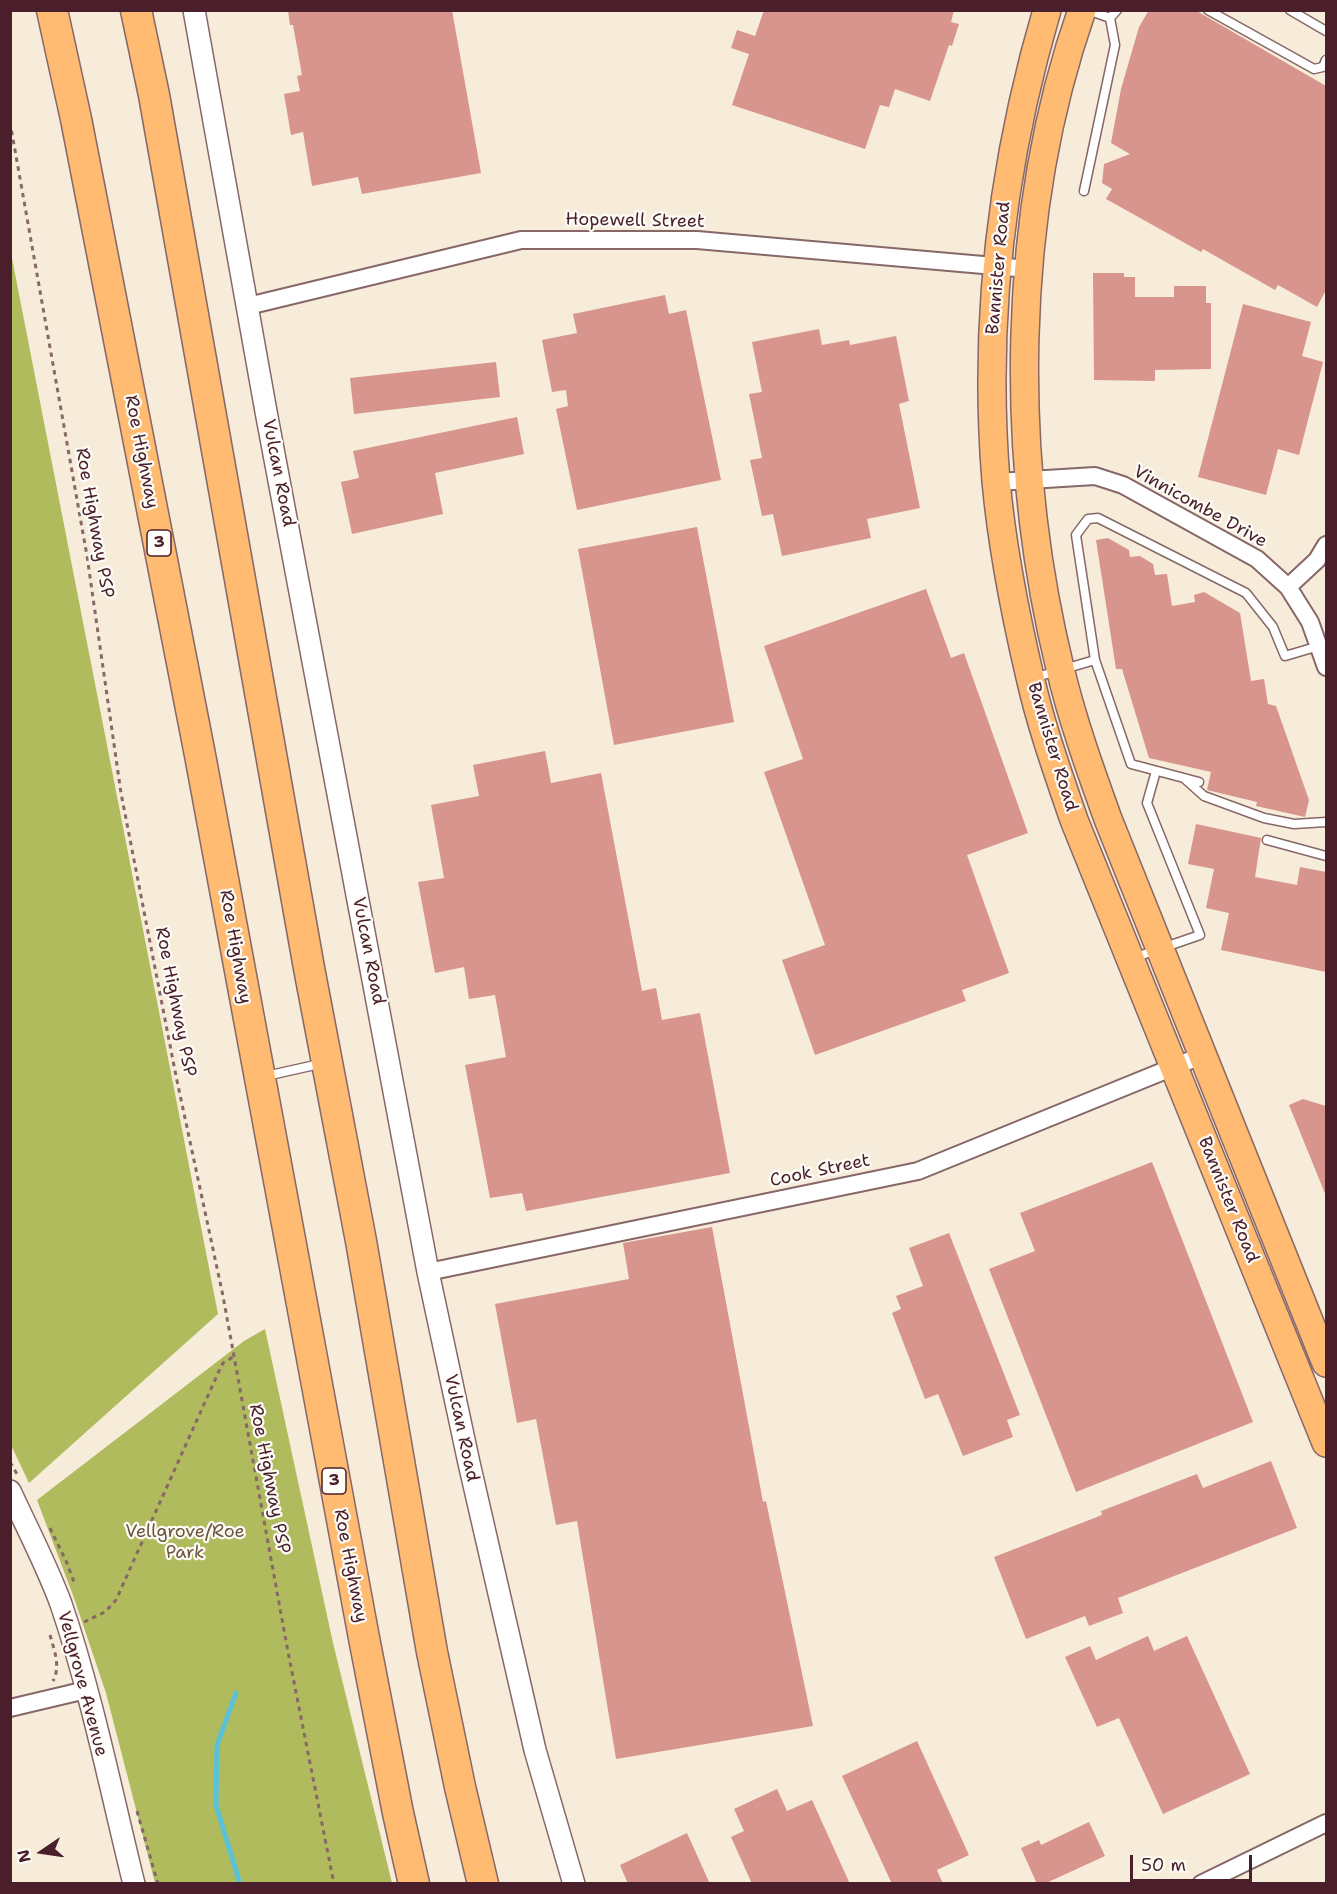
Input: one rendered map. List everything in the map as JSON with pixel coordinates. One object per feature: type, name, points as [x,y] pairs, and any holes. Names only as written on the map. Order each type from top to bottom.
[{"type":"highway","name":"Roe Highway","points":[[52,10],[76,119],[198,743],[366,1650],[414,1884]]},
{"type":"highway","points":[[136,10],[154,95],[361,1241],[432,1652],[483,1884]]},
{"type":"main road","name":"Bannister Road","points":[[1047,10],[1019,117],[1006,189],[997,265],[993,346],[997,482],[1010,584],[1030,679],[1051,753],[1074,820],[1326,1443]]},
{"type":"main road","name":"Bannister Road","points":[[1082,10],[1049,127],[1029,268],[1025,343],[1026,417],[1030,479],[1041,576],[1060,670],[1104,809],[1326,1363]]},
{"type":"street","name":"Vulcan Road","points":[[195,10],[428,1272],[535,1750],[574,1884]]},
{"type":"street","name":"Hopewell Street","points":[[248,306],[521,240],[697,240],[1029,268]]},
{"type":"street","name":"Vinnicombe Drive","points":[[997,482],[1095,476],[1123,485],[1257,558],[1288,587],[1310,622],[1326,667]]},
{"type":"street","points":[[1288,587],[1317,560],[1326,545]]},
{"type":"street","name":"Cook Street","points":[[428,1272],[918,1171],[1203,1055]]},
{"type":"street","name":"Vellgrove Avenue","points":[[10,1491],[60,1602],[68,1627],[134,1884]]},
{"type":"street","points":[[10,1708],[86,1690]]},
{"type":"street","points":[[1201,1884],[1326,1823]]},
{"type":"lane","points":[[1088,10],[1110,18]]},
{"type":"lane","points":[[1110,18],[1117,10]]},
{"type":"lane","points":[[1208,10],[1314,69],[1323,67],[1326,60]]},
{"type":"lane","points":[[1290,10],[1326,31]]},
{"type":"lane","points":[[1084,191],[1115,45],[1110,18]]},
{"type":"lane","points":[[1199,782],[1131,764],[1095,660],[1076,535],[1088,519],[1098,518],[1246,593],[1273,627],[1285,656],[1319,646]]},
{"type":"lane","points":[[1030,679],[1095,660]]},
{"type":"lane","points":[[1130,959],[1200,935],[1147,803],[1156,771]]},
{"type":"lane","points":[[1183,778],[1204,796],[1264,818],[1294,825],[1326,822]]},
{"type":"lane","points":[[1267,840],[1326,856]]},
{"type":"lane","points":[[259,1077],[327,1062]]},
{"type":"path","name":"Roe Highway PSP","points":[[10,122],[87,556],[121,793],[176,1076],[223,1296],[334,1884]]},
{"type":"path","points":[[41,1701],[39,1689],[48,1687],[56,1675],[57,1663],[49,1632],[87,1621],[105,1612],[116,1600],[219,1371],[223,1363],[233,1357]]},
{"type":"green space","points":[[10,248],[218,1314],[29,1483],[10,1443]]},
{"type":"green space","name":"Vellgrove/Roe Park","points":[[265,1329],[333,1643],[392,1883],[155,1883],[106,1693],[74,1598],[37,1500],[244,1341]]},
{"type":"building","points":[[288,10],[452,10],[481,173],[362,194],[358,177],[312,186],[303,132],[291,135],[284,94],[300,91],[297,76],[302,75]]},
{"type":"building","points":[[764,10],[954,10],[951,22],[959,24],[952,46],[949,45],[930,101],[895,89],[889,107],[880,105],[865,149],[732,105],[749,54],[731,48],[737,30],[755,36]]},
{"type":"building","points":[[1149,10],[1195,10],[1326,86],[1326,290],[1317,307],[1278,285],[1275,290],[1203,249],[1201,252],[1106,199],[1112,189],[1102,183],[1104,164],[1130,154],[1111,143],[1121,89],[1139,27]]},
{"type":"building","points":[[1093,273],[1124,273],[1124,277],[1135,277],[1135,297],[1174,297],[1174,286],[1206,286],[1206,303],[1211,303],[1211,369],[1155,370],[1155,381],[1094,380]]},
{"type":"building","points":[[665,295],[669,314],[686,310],[721,480],[577,510],[556,409],[568,406],[566,390],[552,392],[542,340],[577,333],[573,314]]},
{"type":"building","points":[[1243,304],[1311,322],[1302,356],[1323,362],[1299,455],[1278,449],[1266,495],[1198,477]]},
{"type":"building","points":[[819,329],[822,345],[849,340],[850,345],[896,336],[909,401],[899,404],[920,508],[867,519],[871,538],[782,556],[773,514],[762,516],[750,460],[762,458],[749,394],[762,392],[752,342]]},
{"type":"building","points":[[496,362],[500,397],[354,414],[350,378]]},
{"type":"building","points":[[517,417],[524,454],[435,473],[443,514],[352,534],[341,482],[359,478],[353,451]]},
{"type":"building","points":[[697,527],[734,722],[614,745],[578,549]]},
{"type":"building","points":[[1108,538],[1129,550],[1130,557],[1140,556],[1153,564],[1155,575],[1167,574],[1172,606],[1195,602],[1194,595],[1204,592],[1240,613],[1251,681],[1264,679],[1268,704],[1276,706],[1309,800],[1305,817],[1256,806],[1257,802],[1207,790],[1211,772],[1149,758],[1122,669],[1116,669],[1096,540]]},
{"type":"building","points":[[926,589],[951,658],[964,653],[1028,833],[967,855],[1009,973],[962,990],[966,1001],[815,1055],[782,960],[825,945],[764,772],[803,759],[764,646]]},
{"type":"building","points":[[545,751],[551,783],[601,773],[642,991],[656,988],[662,1020],[700,1013],[730,1173],[526,1211],[522,1193],[490,1198],[465,1065],[506,1057],[495,995],[469,999],[464,967],[435,973],[418,882],[444,878],[431,805],[479,796],[473,765]]},
{"type":"building","points":[[1196,824],[1261,838],[1255,877],[1297,885],[1300,867],[1326,872],[1326,972],[1221,950],[1229,913],[1206,908],[1214,869],[1188,864]]},
{"type":"building","points":[[1303,1099],[1326,1106],[1326,1196],[1289,1105]]},
{"type":"building","points":[[1152,1162],[1253,1422],[1076,1492],[989,1269],[1035,1251],[1020,1213]]},
{"type":"building","points":[[712,1227],[763,1502],[766,1501],[813,1726],[616,1759],[577,1521],[556,1525],[536,1419],[517,1423],[495,1304],[629,1279],[623,1243]]},
{"type":"building","points":[[949,1233],[1020,1415],[1007,1420],[1013,1437],[963,1456],[938,1394],[925,1399],[892,1313],[901,1309],[896,1296],[923,1286],[909,1248]]},
{"type":"building","points":[[1271,1461],[1297,1528],[1118,1598],[1123,1613],[1089,1626],[1085,1616],[1026,1639],[994,1557],[1102,1515],[1101,1511],[1197,1474],[1203,1488]]},
{"type":"building","points":[[1148,1636],[1154,1651],[1187,1636],[1250,1774],[1163,1814],[1119,1718],[1097,1727],[1065,1657],[1090,1646],[1096,1660]]},
{"type":"building","points":[[917,1741],[969,1855],[937,1870],[943,1884],[892,1884],[842,1776]]},
{"type":"building","points":[[777,1789],[787,1811],[812,1800],[850,1884],[752,1884],[731,1837],[744,1831],[734,1809]]},
{"type":"building","points":[[1089,1822],[1105,1856],[1044,1884],[1037,1884],[1021,1848],[1039,1840],[1041,1845]]},
{"type":"building","points":[[687,1833],[710,1884],[628,1884],[620,1865]]},
{"type":"waterway","points":[[236,1693],[217,1745],[216,1805],[240,1884]]}]
